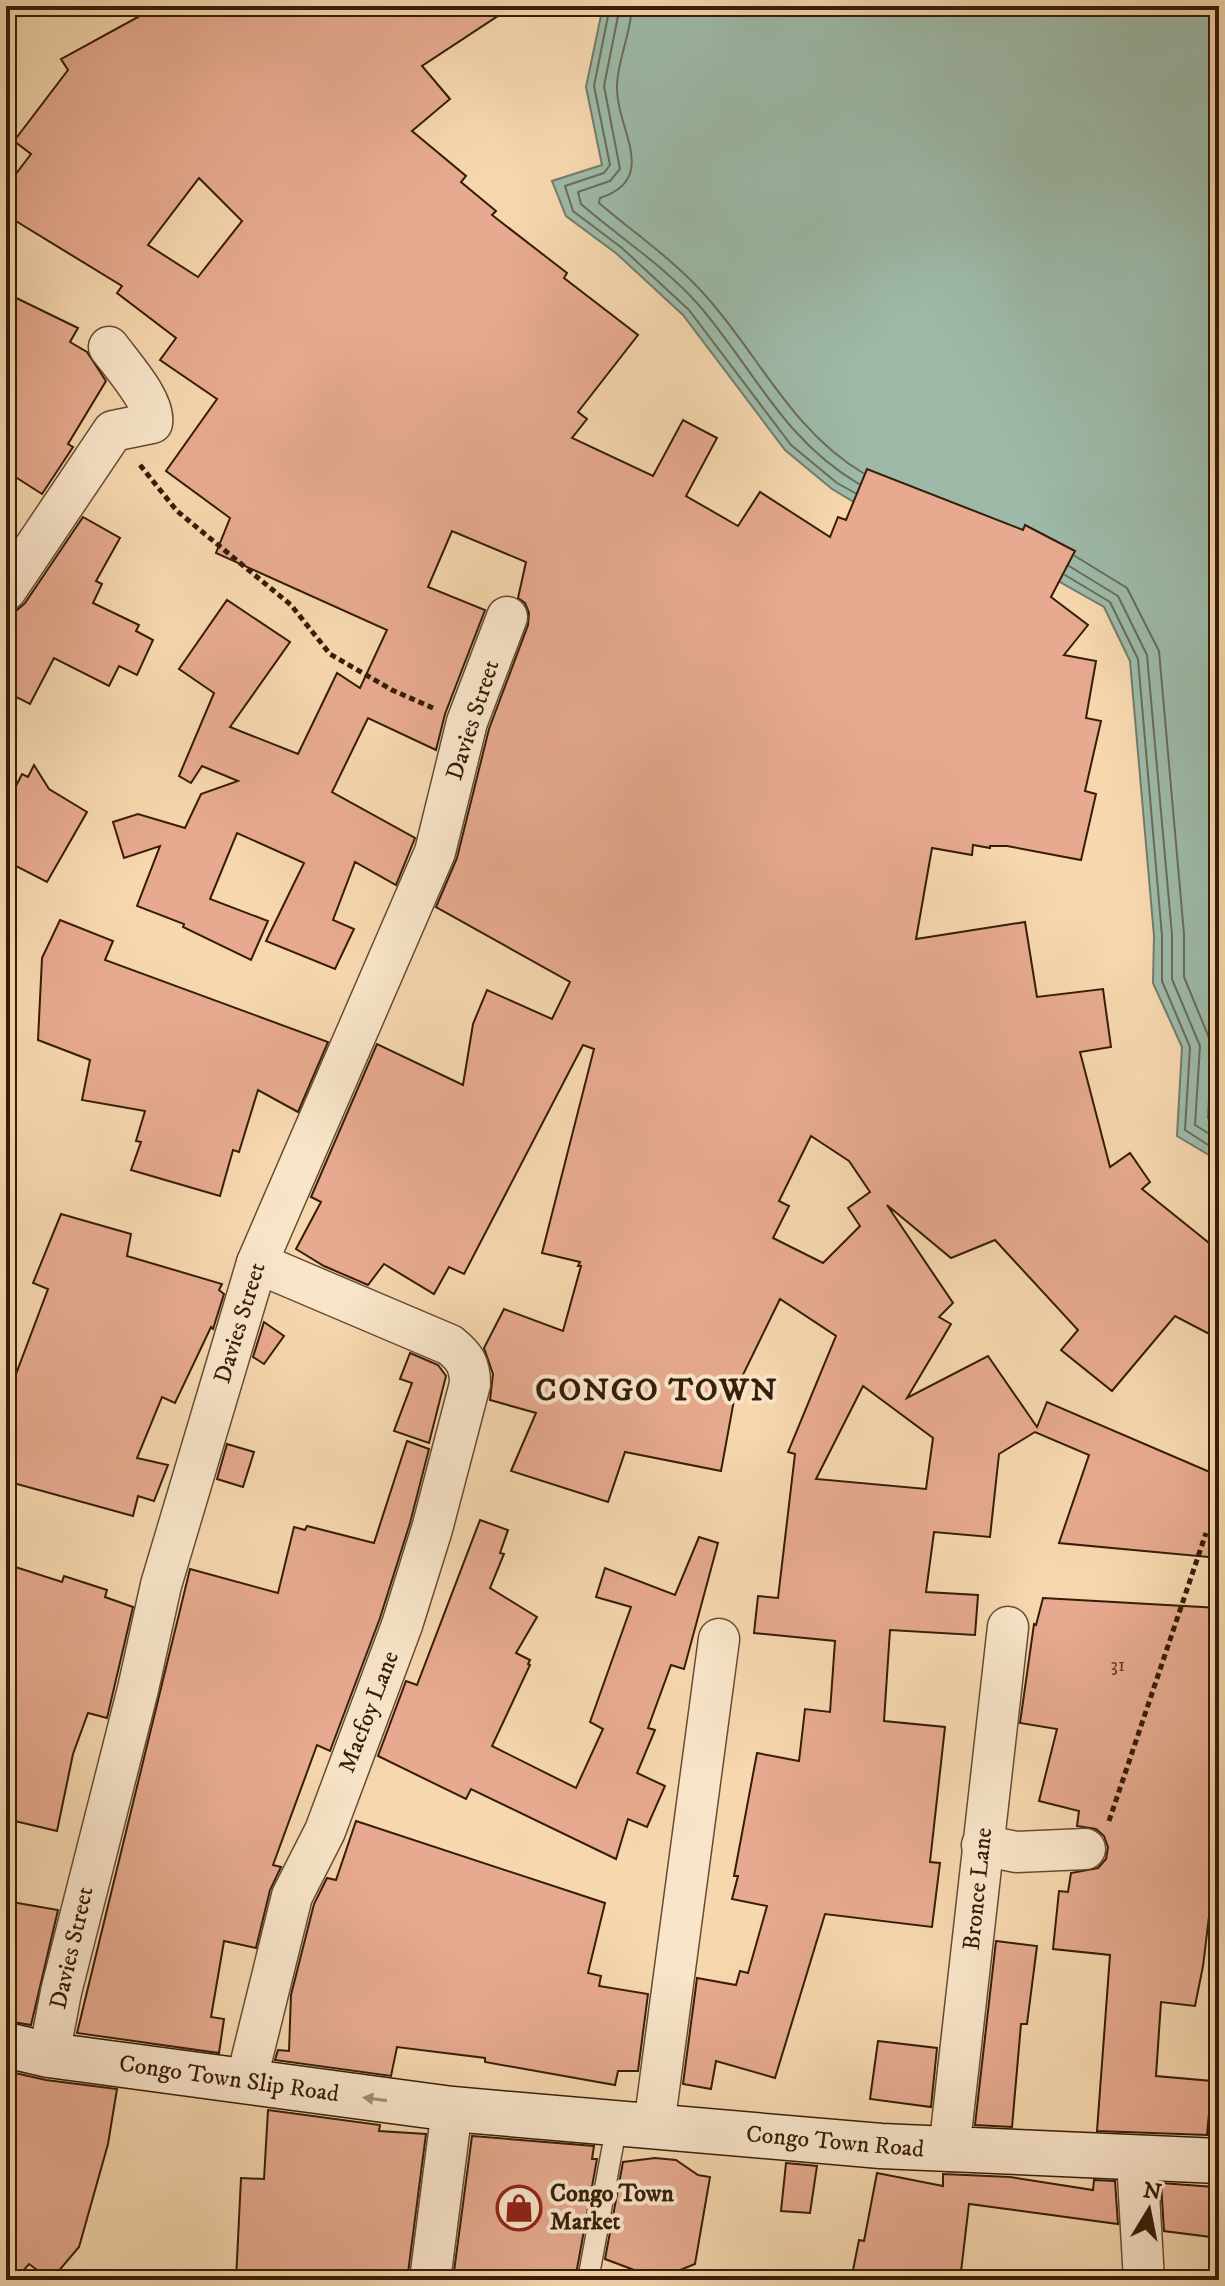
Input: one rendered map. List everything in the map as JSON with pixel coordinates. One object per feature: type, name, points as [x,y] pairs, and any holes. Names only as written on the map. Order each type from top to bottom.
[{"type":"main road","name":"Congo Town Slip Road","points":[[6,2045],[49,2055],[452,2109]]},
{"type":"main road","name":"Congo Town Road","points":[[452,2109],[949,2151],[1219,2161]]},
{"type":"street","points":[[6,590],[113,431],[152,423],[154,414],[109,347]]},
{"type":"street","name":"Davies Street","points":[[49,2055],[61,1992],[138,1689],[161,1585],[257,1263],[435,852],[467,722],[507,617]]},
{"type":"street","name":"Macfoy Lane","points":[[246,2082],[292,1896],[325,1831],[402,1625],[432,1529],[470,1384],[470,1368],[463,1356],[450,1345],[257,1263]]},
{"type":"street","name":"Bronce Lane","points":[[949,2151],[1008,1627]]},
{"type":"street","points":[[635,2124],[719,1639]]},
{"type":"street","points":[[982,1845],[1016,1852],[1085,1849]]},
{"type":"street","points":[[430,2280],[452,2109]]},
{"type":"street","points":[[1137,2160],[1144,2280]]},
{"type":"lane","points":[[588,2280],[635,2124]]},
{"type":"path","points":[[113,431],[177,511],[291,605],[330,654],[392,690],[467,722]]},
{"type":"path","points":[[1085,1849],[1097,1840],[1109,1820],[1206,1533]]},
{"type":"water","points":[[603,6],[1219,6],[1219,1161],[1177,1136],[1182,1047],[1153,983],[1154,936],[1130,661],[1104,607],[1042,572],[921,542],[832,489],[785,450],[683,315],[617,254],[566,216],[552,181],[602,165],[586,87]]},
{"type":"building","points":[[133,6],[513,6],[422,66],[450,99],[412,131],[466,176],[461,182],[496,211],[492,215],[567,273],[564,278],[638,335],[578,412],[587,419],[572,438],[653,476],[683,420],[717,438],[686,496],[738,526],[760,492],[830,537],[838,517],[846,520],[867,469],[1023,530],[1025,525],[1075,551],[1051,597],[1088,625],[1064,655],[1096,661],[1086,718],[1101,721],[1085,791],[1096,794],[1081,860],[1007,846],[990,848],[973,845],[972,855],[932,848],[916,939],[1025,922],[1037,997],[1103,989],[1111,1047],[1080,1052],[1110,1167],[1130,1153],[1150,1182],[1142,1189],[1219,1251],[1219,1339],[1175,1316],[1112,1391],[1061,1350],[1078,1330],[995,1240],[951,1258],[887,1205],[953,1303],[939,1317],[951,1324],[907,1398],[988,1356],[1037,1427],[1047,1402],[1219,1476],[1219,1558],[1059,1543],[1089,1455],[1035,1432],[999,1454],[990,1537],[934,1532],[926,1592],[978,1595],[975,1635],[890,1630],[884,1721],[945,1727],[930,1862],[940,1863],[932,1927],[825,1914],[775,2078],[716,2061],[711,2089],[683,2084],[697,1978],[736,1985],[740,1971],[748,1973],[767,1906],[732,1899],[757,1753],[799,1761],[805,1709],[830,1712],[835,1641],[754,1633],[758,1596],[778,1598],[795,1454],[788,1452],[836,1336],[780,1299],[736,1389],[721,1471],[625,1452],[608,1502],[511,1471],[536,1413],[490,1400],[493,1374],[484,1348],[504,1309],[563,1331],[580,1262],[542,1253],[594,1049],[583,1045],[464,1274],[449,1267],[434,1294],[384,1264],[368,1285],[324,1266],[296,1249],[321,1202],[311,1197],[377,1044],[463,1085],[473,1024],[487,990],[552,1019],[570,982],[436,907],[457,858],[489,729],[528,625],[529,613],[525,603],[518,598],[526,562],[452,531],[428,587],[485,610],[445,714],[436,750],[368,718],[332,792],[415,838],[396,885],[355,862],[333,920],[354,929],[335,969],[266,941],[304,863],[237,833],[210,899],[268,921],[251,960],[183,927],[184,924],[137,906],[160,846],[124,858],[113,822],[138,814],[185,828],[201,794],[238,781],[202,766],[191,783],[179,776],[214,693],[179,669],[227,600],[290,642],[230,727],[298,754],[337,673],[360,688],[387,630],[216,553],[230,518],[166,471],[217,399],[160,360],[176,338],[117,293],[122,286],[6,215],[6,187],[31,154],[14,141],[68,70],[61,59],[138,17]],"holes":[[[199,178],[242,221],[198,277],[148,245]],[[811,1136],[849,1161],[870,1192],[848,1208],[860,1226],[823,1263],[773,1238],[789,1206],[779,1201]],[[863,1386],[933,1438],[926,1489],[816,1479]]]},
{"type":"building","points":[[6,293],[78,328],[70,342],[87,352],[106,381],[68,444],[73,447],[42,494],[6,471]]},
{"type":"building","points":[[83,517],[120,538],[96,581],[102,584],[93,603],[139,625],[136,631],[153,640],[137,675],[119,666],[109,686],[54,658],[30,704],[6,692],[6,613],[17,610],[25,603]]},
{"type":"building","points":[[34,765],[49,789],[87,812],[47,882],[6,861],[6,783],[15,788],[22,774],[28,777]]},
{"type":"building","points":[[60,920],[113,941],[105,960],[328,1042],[298,1112],[258,1090],[239,1152],[233,1150],[220,1196],[131,1170],[141,1142],[136,1141],[145,1111],[82,1100],[90,1060],[38,1040],[42,958]]},
{"type":"building","points":[[61,1214],[131,1234],[127,1256],[222,1284],[219,1290],[224,1294],[213,1329],[211,1327],[175,1403],[162,1397],[137,1458],[168,1465],[154,1501],[138,1496],[133,1516],[6,1481],[6,1380],[13,1382],[48,1289],[33,1283]]},
{"type":"building","points":[[264,1322],[284,1336],[264,1364],[253,1357]]},
{"type":"building","points":[[410,1353],[438,1365],[446,1376],[429,1443],[394,1431],[412,1383],[400,1379]]},
{"type":"building","points":[[407,1441],[429,1449],[380,1618],[330,1751],[317,1745],[273,1865],[281,1867],[270,1890],[256,1948],[224,1941],[211,2017],[224,2019],[219,2053],[77,2033],[190,1569],[278,1593],[294,1527],[305,1530],[307,1526],[374,1543]]},
{"type":"building","points":[[227,1444],[254,1452],[243,1487],[217,1479]]},
{"type":"building","points":[[480,1520],[508,1530],[500,1553],[504,1554],[490,1588],[537,1617],[516,1653],[530,1660],[530,1665],[492,1746],[576,1788],[603,1729],[590,1722],[631,1607],[596,1597],[605,1568],[675,1595],[699,1537],[718,1543],[684,1669],[671,1665],[648,1728],[655,1730],[637,1773],[665,1786],[647,1827],[628,1819],[616,1859],[471,1789],[466,1799],[378,1756],[406,1681],[417,1685]]},
{"type":"building","points":[[6,1564],[62,1582],[64,1576],[107,1590],[105,1597],[133,1607],[107,1718],[88,1713],[73,1754],[57,1831],[6,1819]]},
{"type":"building","points":[[1043,1598],[1219,1608],[1219,1834],[1203,1966],[1195,2006],[1161,2002],[1156,2076],[1212,2081],[1207,2135],[1097,2131],[1110,1955],[1053,1949],[1059,1891],[1068,1892],[1071,1873],[1098,1868],[1106,1859],[1108,1847],[1104,1836],[1096,1829],[1077,1826],[1079,1811],[1039,1801],[1057,1729],[1020,1723],[1034,1624]]},
{"type":"building","points":[[356,1821],[605,1903],[588,1973],[601,1976],[599,1986],[648,1994],[638,2071],[618,2071],[615,2085],[485,2062],[485,2058],[397,2047],[391,2076],[275,2060],[278,2050],[289,2051],[291,1995],[314,1904],[327,1878],[336,1880]]},
{"type":"building","points":[[6,1901],[58,1910],[31,2025],[6,2021]]},
{"type":"building","points":[[996,1941],[1037,1946],[1027,2024],[1021,2024],[1012,2127],[975,2125]]},
{"type":"building","points":[[878,2041],[937,2048],[931,2107],[870,2099]]},
{"type":"building","points":[[6,2071],[46,2080],[117,2089],[108,2144],[79,2247],[51,2280],[29,2264],[15,2280],[6,2280]]},
{"type":"building","points":[[268,2110],[380,2125],[379,2131],[426,2134],[408,2273],[403,2273],[402,2280],[359,2280],[282,2272],[281,2280],[236,2280],[241,2178],[264,2179]]},
{"type":"building","name":"Congo Town Market","points":[[472,2136],[594,2146],[592,2159],[597,2159],[575,2280],[453,2279]]},
{"type":"building","points":[[655,2158],[676,2160],[698,2175],[710,2177],[695,2264],[668,2275],[650,2276],[605,2259],[623,2162]]},
{"type":"building","points":[[786,2163],[817,2166],[810,2213],[781,2211]]},
{"type":"building","points":[[877,2173],[943,2186],[943,2174],[1010,2177],[1093,2190],[1094,2180],[1115,2181],[1118,2224],[969,2204],[960,2280],[851,2280],[859,2240],[864,2241]]},
{"type":"building","points":[[1161,2183],[1214,2187],[1212,2203],[1219,2203],[1219,2238],[1164,2231]]},
{"type":"place","name":"Congo Town Market","points":[[519,2208]]},
{"type":"district","name":"CONGO TOWN","points":[[657,1391]]}]
